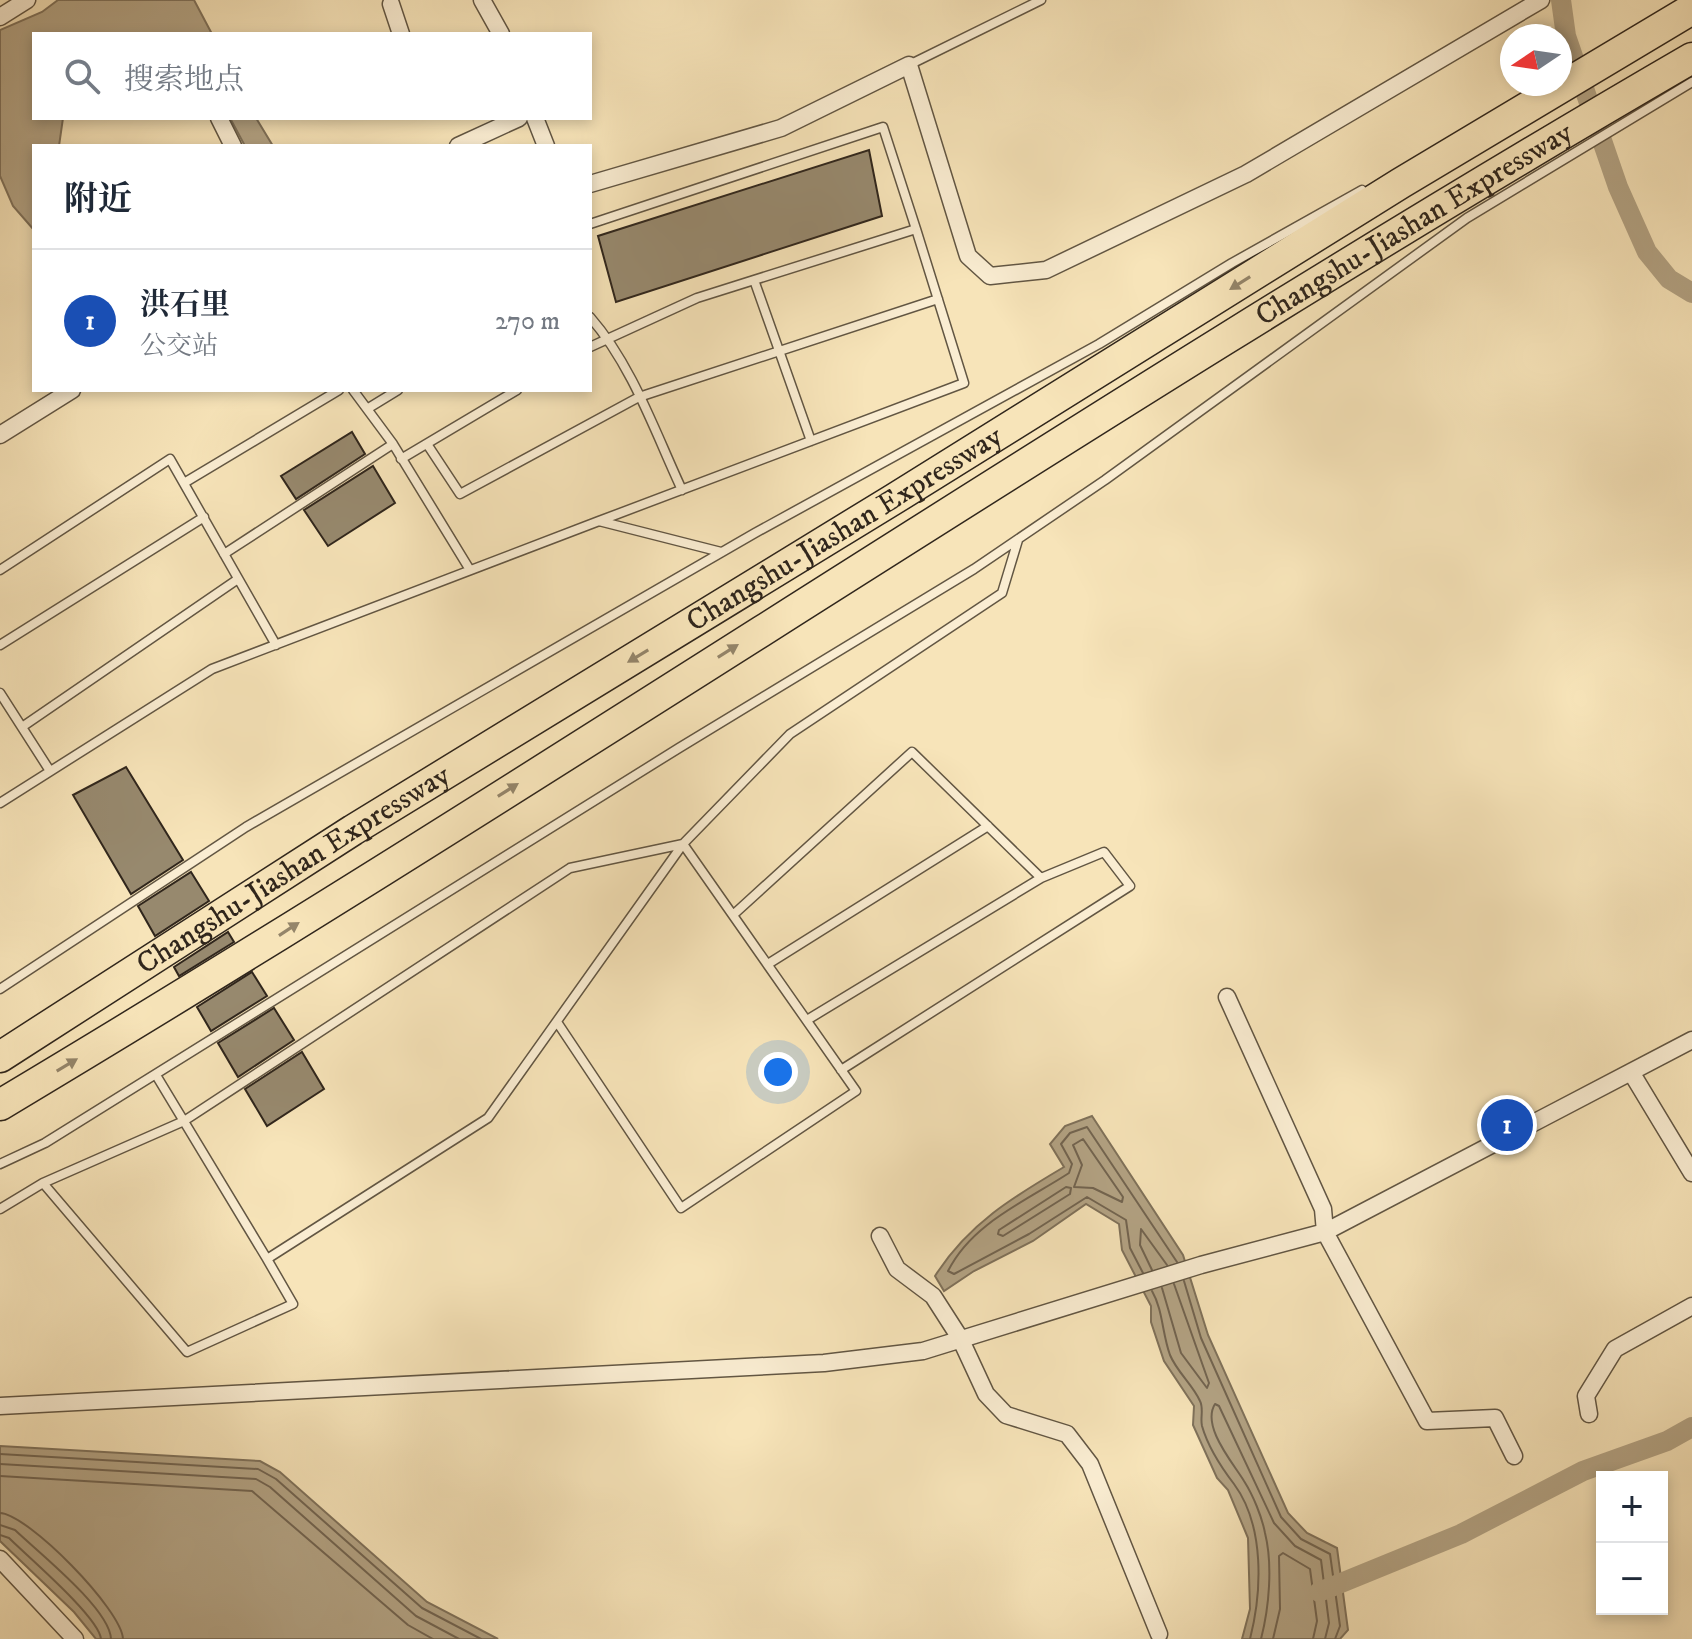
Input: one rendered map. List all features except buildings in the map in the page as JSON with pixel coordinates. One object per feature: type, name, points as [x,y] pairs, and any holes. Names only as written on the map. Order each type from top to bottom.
[{"type":"highway","name":"Changshu-Jiashan Expressway","points":[[0,1057],[366,822],[1521,110],[1692,9]]},
{"type":"highway","name":"Changshu-Jiashan Expressway","points":[[0,1105],[213,978],[770,625],[1554,152],[1692,58]]},
{"type":"street","points":[[0,17],[27,0]]},
{"type":"street","points":[[482,0],[496,7],[501,32]]},
{"type":"street","points":[[592,183],[781,128],[909,65],[968,256],[990,276],[1046,270],[1246,174],[1541,0]]},
{"type":"street","points":[[391,4],[400,32]]},
{"type":"street","points":[[220,120],[232,144]]},
{"type":"street","points":[[462,144],[515,120]]},
{"type":"street","points":[[536,120],[545,144]]},
{"type":"street","points":[[0,435],[69,392]]},
{"type":"street","points":[[1227,997],[1323,1209],[1325,1232],[1427,1421],[1495,1418],[1514,1456]]},
{"type":"street","points":[[0,1406],[824,1363],[923,1351],[1201,1265],[1325,1232],[1692,1040]]},
{"type":"street","points":[[1631,1072],[1692,1173]]},
{"type":"street","points":[[880,1236],[897,1269],[933,1296],[960,1338],[986,1394],[1006,1415],[1067,1434],[1090,1464],[1159,1634]]},
{"type":"street","points":[[1589,1414],[1586,1396],[1615,1349],[1692,1306]]},
{"type":"street","points":[[0,1559],[75,1639]]},
{"type":"lane","points":[[909,65],[1041,0]]},
{"type":"lane","points":[[0,1164],[45,1143],[156,1075],[1018,540],[1467,218],[1554,152],[1636,116],[1692,82]]},
{"type":"lane","points":[[1427,155],[1521,110]]},
{"type":"lane","points":[[0,803],[212,669],[964,383],[883,127],[592,223]]},
{"type":"lane","points":[[0,989],[246,827],[722,552],[1099,344],[1232,263],[1371,185]]},
{"type":"lane","points":[[592,346],[697,298],[916,229]]},
{"type":"lane","points":[[754,280],[811,441]]},
{"type":"lane","points":[[427,444],[460,494],[639,397],[938,299]]},
{"type":"lane","points":[[592,319],[607,337],[639,397],[682,490]]},
{"type":"lane","points":[[184,483],[336,392]]},
{"type":"lane","points":[[354,392],[393,444],[470,570]]},
{"type":"lane","points":[[367,409],[395,392]]},
{"type":"lane","points":[[401,459],[514,392]]},
{"type":"lane","points":[[224,554],[393,444]]},
{"type":"lane","points":[[0,570],[170,459],[276,645]]},
{"type":"lane","points":[[0,645],[204,517]]},
{"type":"lane","points":[[599,521],[722,552]]},
{"type":"lane","points":[[267,1259],[488,1118],[683,844],[790,734],[1002,593],[1018,540]]},
{"type":"lane","points":[[22,727],[238,579]]},
{"type":"lane","points":[[0,693],[50,771]]},
{"type":"lane","points":[[733,915],[912,752],[1041,878]]},
{"type":"lane","points":[[768,964],[988,826]]},
{"type":"lane","points":[[557,1022],[681,1208],[856,1091],[683,844]]},
{"type":"lane","points":[[0,1209],[43,1183],[184,1121],[570,868],[683,844]]},
{"type":"lane","points":[[807,1020],[1041,878],[1104,852],[1130,886],[841,1070]]},
{"type":"lane","points":[[43,1183],[187,1352],[293,1304],[156,1075]]},
{"type":"water","points":[[58,0],[194,0],[211,32],[32,32],[32,120],[63,120],[59,144],[32,144],[32,228],[13,206],[0,176],[0,30],[42,12]]},
{"type":"water","points":[[231,120],[257,120],[272,144],[244,144]]},
{"type":"water","points":[[1092,1116],[1183,1255],[1208,1335],[1288,1513],[1307,1533],[1337,1548],[1348,1630],[1340,1639],[1242,1639],[1250,1609],[1248,1538],[1228,1490],[1217,1478],[1193,1425],[1194,1406],[1164,1361],[1151,1322],[1151,1306],[1122,1250],[1119,1224],[1086,1204],[1033,1241],[974,1271],[944,1291],[935,1276],[962,1241],[993,1213],[1064,1167],[1050,1144],[1065,1126]]},
{"type":"water","points":[[0,1446],[260,1461],[280,1472],[427,1602],[498,1639],[96,1639],[74,1612],[0,1541]]},
{"type":"waterway","points":[[1561,0],[1566,36],[1618,187],[1647,252],[1669,279],[1692,293]]},
{"type":"waterway","points":[[1319,1592],[1461,1534],[1583,1471],[1667,1441],[1692,1427]]},
{"type":"place","name":"洪石里","points":[[1507,1125]]}]
